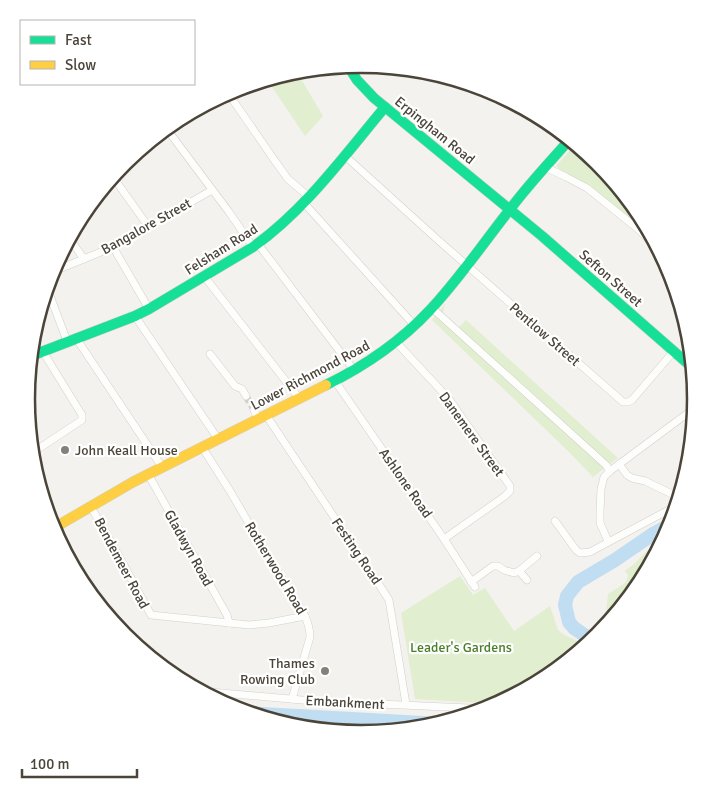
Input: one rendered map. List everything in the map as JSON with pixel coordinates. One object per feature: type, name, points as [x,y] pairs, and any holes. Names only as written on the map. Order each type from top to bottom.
[{"type":"street","name":"Erpingham Road","points":[[353,73],[364,88],[385,107],[510,210]]},
{"type":"street","points":[[233,100],[288,179],[415,326]]},
{"type":"street","name":"Felsham Road","points":[[39,353],[149,309],[255,246],[307,200],[385,107]]},
{"type":"street","points":[[171,134],[255,246],[354,370]]},
{"type":"street","name":"Lower Richmond Road","points":[[60,524],[148,474],[218,439],[259,415],[334,381],[396,342],[432,308],[565,144]]},
{"type":"street","name":"Pentlow Street","points":[[344,155],[467,266],[623,402],[632,400],[674,351]]},
{"type":"street","points":[[546,167],[587,188],[644,235]]},
{"type":"street","points":[[117,183],[148,226]]},
{"type":"street","name":"Bangalore Street","points":[[63,267],[114,247],[212,190]]},
{"type":"street","name":"Sefton Street","points":[[510,210],[685,361]]},
{"type":"street","points":[[74,245],[84,259]]},
{"type":"street","points":[[114,247],[149,309]]},
{"type":"street","points":[[204,276],[299,398]]},
{"type":"street","points":[[51,297],[72,340],[80,344],[162,468]]},
{"type":"street","points":[[432,308],[606,465],[610,471]]},
{"type":"street","points":[[134,316],[218,439]]},
{"type":"street","name":"Danemere Street","points":[[396,342],[449,399],[510,486],[510,491],[505,496],[444,539]]},
{"type":"street","points":[[39,448],[82,420],[82,415],[43,351]]},
{"type":"street","points":[[210,354],[235,386],[242,389],[246,396]]},
{"type":"street","name":"Ashlone Road","points":[[334,381],[444,539],[473,585],[493,566],[498,566],[514,573],[520,571]]},
{"type":"street","points":[[608,542],[600,523],[601,489],[604,477],[687,413]]},
{"type":"street","name":"Festing Road","points":[[259,415],[389,600],[406,704]]},
{"type":"street","name":"Rotherwood Road","points":[[202,447],[305,616],[310,637],[292,699]]},
{"type":"street","points":[[619,464],[627,475],[632,478],[645,481],[674,495]]},
{"type":"street","name":"Gladwyn Road","points":[[148,474],[227,615],[229,623]]},
{"type":"street","name":"Bendemeer Road","points":[[90,506],[104,527],[151,615],[250,625],[305,616]]},
{"type":"street","points":[[555,521],[580,553],[590,552],[669,510]]},
{"type":"street","points":[[527,580],[520,571],[537,556]]},
{"type":"street","name":"Embankment","points":[[219,693],[292,699],[469,708]]},
{"type":"green space","points":[[301,79],[323,116],[305,136],[271,86]]},
{"type":"green space","points":[[571,149],[607,184],[639,228],[585,183],[556,166]]},
{"type":"green space","points":[[445,304],[443,313],[459,327],[466,320],[618,458],[593,477],[432,320]]},
{"type":"green space","points":[[652,547],[633,581],[606,615],[608,594],[625,583],[628,575],[625,571]]},
{"type":"green space","name":"Leader's Gardens","points":[[460,576],[473,595],[485,588],[514,631],[550,606],[558,630],[580,642],[543,671],[506,692],[481,703],[415,699],[401,613]]},
{"type":"water","points":[[250,706],[438,717],[383,725],[340,725],[298,720]]},
{"type":"waterway","points":[[586,636],[569,622],[565,605],[567,596],[578,582],[660,530]]},
{"type":"tunnel","points":[[246,396],[254,410]]},
{"type":"traffic: fast","points":[[353,73],[374,98],[542,236],[685,362]]},
{"type":"traffic: fast","points":[[39,353],[135,316],[253,247],[307,199],[385,107]]},
{"type":"traffic: fast","points":[[326,385],[355,370],[382,352],[430,310],[452,285],[518,199],[565,144]]},
{"type":"traffic: slow","points":[[60,524],[133,482],[326,385]]},
{"type":"place","name":"John Keall House","points":[[65,450]]},
{"type":"place","name":"Thames Rowing Club","points":[[325,671]]}]
